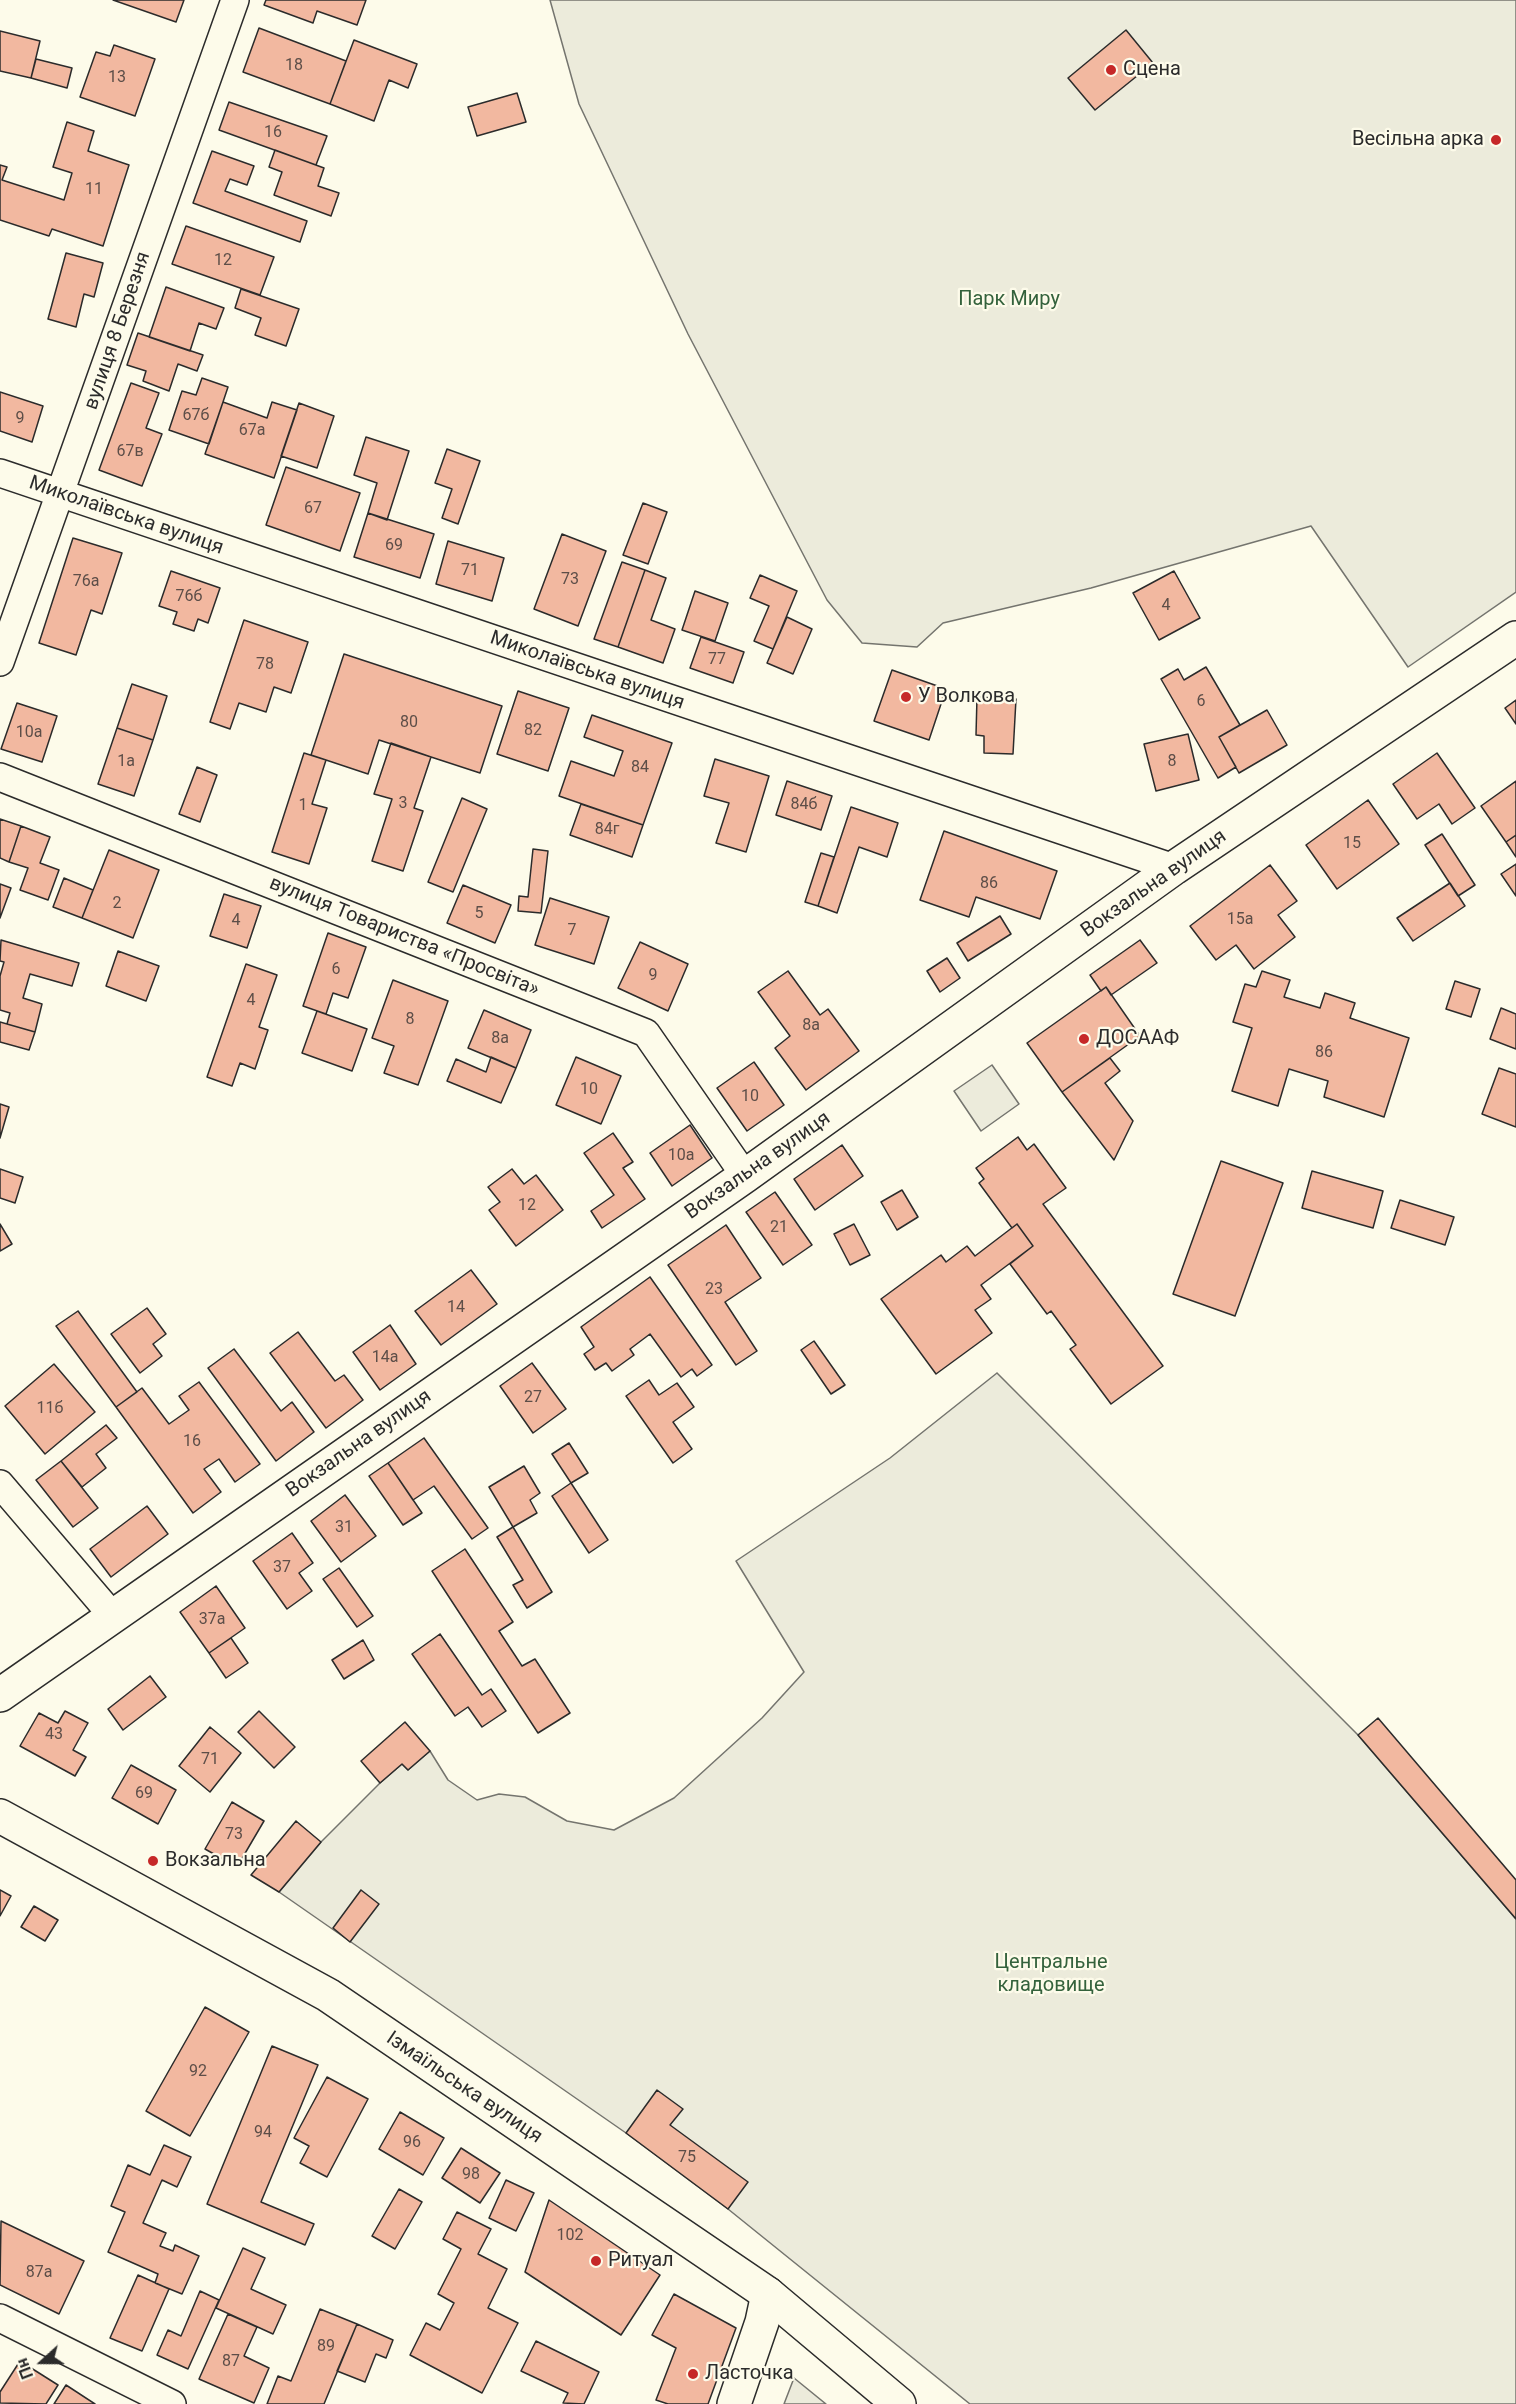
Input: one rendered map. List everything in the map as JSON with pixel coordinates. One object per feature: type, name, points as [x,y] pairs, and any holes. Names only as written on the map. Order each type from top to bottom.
[{"type":"street","name":"вулиця 8 Березня","points":[[0,662],[236,0]]},
{"type":"street","name":"Миколаївська вулиця","points":[[0,473],[1174,868]]},
{"type":"street","name":"Вокзальна вулиця","points":[[0,1695],[746,1176],[1174,868],[1516,638]]},
{"type":"street","name":"вулиця Товариства «Просвіта»","points":[[0,777],[646,1033],[746,1176]]},
{"type":"street","points":[[0,1484],[112,1615]]},
{"type":"street","name":"Ізмаїльська вулиця","points":[[0,1816],[328,1995],[768,2294],[899,2404]]},
{"type":"street","points":[[734,2404],[762,2322],[768,2294]]},
{"type":"street","points":[[0,2318],[172,2404]]},
{"type":"green space","name":"Парк Миру","points":[[550,0],[1516,0],[1516,592],[1408,667],[1311,526],[1091,588],[943,623],[917,647],[862,643],[827,600],[688,334],[579,104]]},
{"type":"green space","points":[[992,1065],[1019,1104],[981,1131],[954,1091]]},
{"type":"green space","name":"Центральне кладовище","points":[[997,1373],[1358,1735],[1516,1919],[1516,2404],[970,2404],[728,2209],[626,2133],[279,1892],[321,1842],[380,1783],[402,1764],[408,1770],[430,1751],[448,1780],[477,1800],[499,1794],[525,1797],[567,1821],[614,1830],[674,1798],[762,1718],[804,1672],[736,1561],[890,1458]]},
{"type":"green space","points":[[794,2378],[826,2404],[784,2404]]},
{"type":"building","points":[[113,0],[184,0],[176,22]]},
{"type":"building","points":[[266,0],[366,0],[357,25],[317,11],[313,23],[264,5]]},
{"type":"building","points":[[259,28],[346,61],[330,104],[243,72]]},
{"type":"building","name":"Сцена","points":[[1126,30],[1153,63],[1095,110],[1068,78]]},
{"type":"building","points":[[0,31],[40,41],[31,78],[0,71]]},
{"type":"building","points":[[354,40],[417,64],[408,88],[389,80],[374,121],[330,104]]},
{"type":"building","points":[[114,45],[155,59],[135,116],[80,97],[96,52],[110,56]]},
{"type":"building","points":[[36,59],[72,68],[67,88],[31,78]]},
{"type":"building","points":[[517,93],[526,122],[477,136],[468,107]]},
{"type":"building","points":[[229,102],[327,136],[316,165],[219,130]]},
{"type":"building","points":[[67,122],[94,131],[88,151],[129,165],[103,246],[52,229],[49,236],[0,220],[0,165],[7,167],[2,180],[64,200],[72,173],[53,167]]},
{"type":"building","points":[[275,150],[324,168],[318,186],[339,193],[331,216],[274,195],[282,172],[269,167]]},
{"type":"building","points":[[212,151],[254,166],[247,185],[230,179],[225,191],[307,221],[300,242],[193,203]]},
{"type":"building","points":[[186,226],[274,257],[260,295],[172,264]]},
{"type":"building","points":[[66,253],[103,263],[94,297],[84,294],[76,327],[48,319]]},
{"type":"building","points":[[166,287],[224,308],[216,329],[199,323],[190,351],[149,337]]},
{"type":"building","points":[[241,289],[299,309],[286,346],[255,335],[261,318],[235,308]]},
{"type":"building","points":[[138,333],[203,355],[197,371],[178,364],[169,391],[143,381],[146,371],[127,365]]},
{"type":"building","points":[[202,378],[228,387],[209,444],[169,430],[182,391],[196,395]]},
{"type":"building","points":[[131,383],[159,393],[146,428],[162,434],[142,486],[99,470]]},
{"type":"building","points":[[0,392],[43,406],[32,442],[0,431]]},
{"type":"building","points":[[223,402],[267,418],[272,402],[297,410],[274,478],[205,454]]},
{"type":"building","points":[[299,403],[334,416],[317,468],[281,456]]},
{"type":"building","points":[[366,437],[409,451],[387,520],[368,513],[377,483],[354,475]]},
{"type":"building","points":[[447,449],[480,461],[458,524],[442,518],[452,489],[435,483]]},
{"type":"building","points":[[286,467],[360,493],[340,551],[266,525]]},
{"type":"building","points":[[643,503],[667,512],[648,564],[623,555]]},
{"type":"building","points":[[368,513],[434,534],[420,578],[354,557]]},
{"type":"building","points":[[562,534],[606,551],[578,626],[534,609]]},
{"type":"building","points":[[73,538],[122,553],[102,614],[91,610],[76,655],[39,643]]},
{"type":"building","points":[[448,541],[504,558],[492,601],[436,584]]},
{"type":"building","points":[[622,562],[645,570],[618,647],[594,639]]},
{"type":"building","points":[[645,570],[666,578],[651,620],[675,629],[663,663],[618,647]]},
{"type":"building","points":[[171,571],[220,588],[208,623],[198,619],[194,631],[173,624],[177,612],[159,606]]},
{"type":"building","points":[[1174,571],[1200,618],[1159,640],[1133,593]]},
{"type":"building","points":[[760,575],[797,591],[773,649],[754,641],[769,606],[750,598]]},
{"type":"building","points":[[695,591],[728,603],[715,641],[682,630]]},
{"type":"building","points":[[787,617],[812,629],[793,674],[767,663]]},
{"type":"building","points":[[244,620],[308,642],[291,693],[274,687],[266,712],[239,703],[230,729],[210,722]]},
{"type":"building","points":[[701,637],[744,652],[733,683],[690,668]]},
{"type":"building","points":[[344,654],[502,706],[480,773],[379,740],[368,774],[311,755]]},
{"type":"building","points":[[1206,667],[1240,725],[1219,737],[1236,767],[1218,778],[1161,679],[1178,669],[1184,680]]},
{"type":"building","points":[[892,670],[946,689],[929,740],[874,721]]},
{"type":"building","points":[[132,684],[167,696],[153,740],[117,728]]},
{"type":"building","points":[[518,691],[569,708],[548,771],[497,754]]},
{"type":"building","points":[[977,697],[1016,699],[1013,754],[984,753],[984,736],[976,735]]},
{"type":"building","points":[[1516,700],[1516,724],[1505,708]]},
{"type":"building","points":[[17,703],[57,716],[42,762],[1,749]]},
{"type":"building","points":[[1267,710],[1287,745],[1239,773],[1219,737]]},
{"type":"building","points":[[592,715],[672,743],[643,825],[559,796],[571,761],[614,776],[623,751],[584,737]]},
{"type":"building","points":[[117,728],[153,740],[134,796],[98,784]]},
{"type":"building","points":[[1188,734],[1199,780],[1156,791],[1144,744]]},
{"type":"building","points":[[391,743],[431,757],[414,808],[423,811],[403,871],[372,861],[392,799],[374,794]]},
{"type":"building","points":[[304,753],[326,760],[312,804],[327,808],[309,864],[272,852]]},
{"type":"building","points":[[1437,753],[1475,808],[1452,824],[1439,804],[1417,819],[1393,784]]},
{"type":"building","points":[[715,759],[769,776],[746,852],[716,843],[729,803],[704,796]]},
{"type":"building","points":[[197,767],[217,775],[200,822],[179,814]]},
{"type":"building","points":[[787,781],[832,796],[821,830],[776,815]]},
{"type":"building","points":[[1516,781],[1516,835],[1506,842],[1481,806]]},
{"type":"building","points":[[462,798],[487,809],[453,892],[428,882]]},
{"type":"building","points":[[1368,800],[1399,844],[1337,889],[1306,845]]},
{"type":"building","points":[[581,804],[643,825],[632,857],[570,835]]},
{"type":"building","points":[[851,807],[898,823],[887,857],[859,847],[837,913],[818,906]]},
{"type":"building","points":[[0,819],[21,826],[9,862],[0,858]]},
{"type":"building","points":[[21,826],[50,837],[40,863],[59,870],[48,900],[20,890],[28,868],[9,862]]},
{"type":"building","points":[[944,831],[1057,871],[1040,919],[976,897],[969,917],[920,900]]},
{"type":"building","points":[[1442,834],[1475,885],[1458,896],[1425,845]]},
{"type":"building","points":[[1516,835],[1516,857],[1506,842]]},
{"type":"building","points":[[533,849],[548,851],[541,913],[518,911],[519,896],[528,897]]},
{"type":"building","points":[[109,850],[159,870],[133,938],[82,918]]},
{"type":"building","points":[[821,853],[834,857],[818,906],[805,902]]},
{"type":"building","points":[[1516,864],[1516,896],[1501,874]]},
{"type":"building","points":[[1270,865],[1297,901],[1278,915],[1295,937],[1254,969],[1236,945],[1216,960],[1190,926]]},
{"type":"building","points":[[64,878],[93,890],[82,918],[53,907]]},
{"type":"building","points":[[1450,883],[1465,906],[1413,941],[1397,918]]},
{"type":"building","points":[[0,884],[11,888],[0,918]]},
{"type":"building","points":[[463,885],[511,905],[495,943],[447,923]]},
{"type":"building","points":[[224,894],[261,906],[247,948],[210,936]]},
{"type":"building","points":[[550,898],[609,917],[594,964],[535,945]]},
{"type":"building","points":[[1000,916],[1011,934],[968,961],[957,943]]},
{"type":"building","points":[[328,933],[366,947],[348,998],[333,993],[326,1014],[303,1006]]},
{"type":"building","points":[[1,940],[79,963],[72,986],[30,974],[23,998],[42,1004],[35,1032],[7,1024],[10,1013],[0,1010],[0,976],[4,962],[0,961]]},
{"type":"building","points":[[1140,940],[1157,963],[1111,995],[1106,987],[1101,991],[1090,975]]},
{"type":"building","points":[[640,942],[688,964],[668,1011],[618,988]]},
{"type":"building","points":[[118,951],[159,966],[146,1001],[106,986]]},
{"type":"building","points":[[947,958],[960,978],[940,992],[927,971]]},
{"type":"building","points":[[246,964],[277,975],[259,1027],[268,1030],[255,1069],[240,1063],[232,1086],[207,1077]]},
{"type":"building","points":[[788,971],[820,1015],[828,1009],[859,1051],[806,1090],[775,1048],[790,1036],[758,992]]},
{"type":"building","points":[[1262,971],[1290,980],[1284,997],[1320,1008],[1325,993],[1355,1003],[1350,1018],[1409,1038],[1384,1117],[1324,1097],[1328,1081],[1289,1069],[1278,1106],[1232,1091],[1252,1028],[1233,1022],[1245,984],[1256,987]]},
{"type":"building","points":[[393,980],[448,1001],[418,1085],[384,1073],[394,1046],[372,1038]]},
{"type":"building","points":[[1455,981],[1480,989],[1471,1017],[1446,1009]]},
{"type":"building","name":"ДОСААФ","points":[[1106,987],[1140,1036],[1062,1092],[1027,1043]]},
{"type":"building","points":[[1501,1008],[1516,1014],[1516,1049],[1490,1039]]},
{"type":"building","points":[[484,1010],[531,1030],[516,1068],[468,1048]]},
{"type":"building","points":[[317,1011],[367,1029],[352,1071],[302,1053]]},
{"type":"building","points":[[0,1022],[35,1032],[29,1050],[0,1042]]},
{"type":"building","points":[[491,1057],[516,1068],[501,1103],[447,1081],[456,1059],[486,1072]]},
{"type":"building","points":[[576,1057],[621,1076],[601,1124],[556,1105]]},
{"type":"building","points":[[1110,1058],[1120,1071],[1105,1083],[1133,1121],[1114,1160],[1062,1092]]},
{"type":"building","points":[[754,1062],[784,1105],[747,1131],[717,1088]]},
{"type":"building","points":[[1499,1068],[1516,1074],[1516,1127],[1482,1114]]},
{"type":"building","points":[[0,1104],[9,1107],[0,1138]]},
{"type":"building","points":[[690,1125],[712,1158],[672,1186],[650,1153]]},
{"type":"building","points":[[613,1133],[633,1162],[623,1168],[645,1199],[602,1228],[591,1211],[614,1195],[584,1153]]},
{"type":"building","points":[[1018,1137],[1027,1150],[1034,1144],[1066,1188],[1043,1204],[1163,1366],[1111,1404],[1070,1349],[1076,1345],[1051,1311],[1047,1314],[1010,1264],[1033,1246],[1017,1224],[1012,1228],[979,1183],[984,1179],[976,1168]]},
{"type":"building","points":[[842,1145],[863,1176],[815,1210],[794,1179]]},
{"type":"building","points":[[1221,1161],[1283,1183],[1235,1316],[1173,1294]]},
{"type":"building","points":[[0,1169],[23,1177],[15,1203],[0,1198]]},
{"type":"building","points":[[512,1169],[524,1184],[536,1175],[563,1210],[516,1246],[489,1210],[500,1202],[488,1187]]},
{"type":"building","points":[[1312,1171],[1383,1191],[1373,1228],[1302,1208]]},
{"type":"building","points":[[902,1190],[918,1217],[897,1230],[881,1202]]},
{"type":"building","points":[[775,1192],[812,1245],[783,1265],[746,1212]]},
{"type":"building","points":[[1400,1200],[1454,1217],[1445,1245],[1391,1228]]},
{"type":"building","points":[[0,1224],[12,1244],[0,1251]]},
{"type":"building","points":[[854,1224],[870,1255],[850,1265],[834,1234]]},
{"type":"building","points":[[1017,1224],[1033,1246],[981,1285],[991,1299],[975,1310],[992,1333],[936,1374],[881,1299],[941,1255],[946,1262],[967,1246],[975,1256]]},
{"type":"building","points":[[726,1225],[761,1278],[725,1302],[757,1351],[736,1365],[668,1265]]},
{"type":"building","points":[[471,1270],[497,1304],[441,1345],[415,1311]]},
{"type":"building","points":[[650,1277],[712,1365],[697,1376],[692,1369],[681,1377],[650,1334],[630,1349],[634,1355],[612,1371],[606,1363],[595,1370],[584,1354],[594,1347],[581,1327]]},
{"type":"building","points":[[147,1308],[166,1334],[153,1344],[162,1356],[140,1373],[111,1334]]},
{"type":"building","points":[[78,1311],[137,1392],[116,1407],[56,1326]]},
{"type":"building","points":[[390,1325],[416,1364],[380,1390],[353,1352]]},
{"type":"building","points":[[298,1332],[335,1381],[344,1375],[363,1400],[326,1428],[270,1353]]},
{"type":"building","points":[[814,1341],[845,1385],[831,1394],[801,1350]]},
{"type":"building","points":[[234,1349],[281,1411],[292,1402],[314,1432],[276,1461],[208,1368]]},
{"type":"building","points":[[532,1363],[566,1409],[533,1433],[500,1386]]},
{"type":"building","points":[[54,1364],[95,1412],[45,1454],[5,1406]]},
{"type":"building","points":[[649,1380],[659,1395],[677,1383],[694,1407],[673,1422],[692,1449],[673,1463],[626,1396]]},
{"type":"building","points":[[199,1382],[260,1464],[235,1482],[219,1459],[204,1469],[221,1492],[193,1513],[116,1407],[142,1388],[169,1424],[189,1410],[179,1396]]},
{"type":"building","points":[[106,1425],[117,1438],[96,1454],[106,1468],[82,1487],[61,1461]]},
{"type":"building","points":[[424,1438],[488,1528],[472,1539],[434,1486],[413,1500],[388,1463]]},
{"type":"building","points":[[569,1443],[588,1473],[571,1483],[552,1454]]},
{"type":"building","points":[[61,1461],[98,1508],[73,1527],[36,1480]]},
{"type":"building","points":[[388,1463],[422,1513],[403,1525],[369,1476]]},
{"type":"building","points":[[524,1466],[540,1493],[530,1500],[537,1513],[513,1527],[489,1487]]},
{"type":"building","points":[[571,1483],[608,1540],[589,1553],[552,1496]]},
{"type":"building","points":[[345,1495],[376,1536],[341,1562],[311,1521]]},
{"type":"building","points":[[147,1506],[168,1534],[111,1577],[90,1549]]},
{"type":"building","points":[[513,1527],[552,1592],[527,1608],[513,1585],[523,1580],[497,1537]]},
{"type":"building","points":[[292,1533],[313,1563],[299,1573],[312,1591],[287,1609],[253,1561]]},
{"type":"building","points":[[465,1549],[513,1622],[499,1631],[522,1666],[535,1659],[570,1713],[538,1733],[432,1571]]},
{"type":"building","points":[[339,1568],[373,1616],[357,1627],[323,1579]]},
{"type":"building","points":[[216,1586],[245,1628],[209,1653],[180,1612]]},
{"type":"building","points":[[440,1634],[482,1695],[491,1689],[506,1711],[482,1727],[468,1707],[455,1716],[412,1654]]},
{"type":"building","points":[[231,1638],[248,1663],[226,1678],[209,1653]]},
{"type":"building","points":[[363,1640],[374,1660],[344,1679],[332,1660]]},
{"type":"building","points":[[150,1676],[166,1697],[123,1730],[108,1709]]},
{"type":"building","points":[[65,1711],[88,1723],[73,1750],[86,1757],[75,1776],[20,1746],[39,1713],[58,1723]]},
{"type":"building","points":[[259,1711],[295,1747],[274,1768],[238,1732]]},
{"type":"building","points":[[1378,1718],[1516,1880],[1516,1919],[1358,1735]]},
{"type":"building","points":[[405,1722],[430,1751],[408,1770],[402,1764],[380,1783],[361,1761]]},
{"type":"building","points":[[210,1727],[241,1753],[210,1792],[179,1766]]},
{"type":"building","points":[[131,1765],[176,1790],[158,1824],[112,1798]]},
{"type":"building","points":[[232,1802],[264,1821],[237,1867],[205,1849]]},
{"type":"building","points":[[296,1821],[321,1842],[279,1892],[251,1875]]},
{"type":"building","points":[[0,1890],[11,1896],[0,1916]]},
{"type":"building","points":[[361,1890],[379,1904],[350,1942],[333,1928]]},
{"type":"building","points":[[34,1906],[58,1920],[45,1941],[21,1927]]},
{"type":"building","points":[[205,2007],[249,2032],[190,2136],[146,2111]]},
{"type":"building","points":[[272,2046],[318,2065],[261,2202],[314,2224],[305,2245],[207,2204]]},
{"type":"building","points":[[327,2077],[368,2099],[327,2177],[300,2163],[309,2146],[294,2138]]},
{"type":"building","points":[[657,2090],[683,2109],[670,2125],[748,2182],[728,2209],[626,2133]]},
{"type":"building","points":[[400,2112],[444,2138],[423,2175],[379,2149]]},
{"type":"building","points":[[164,2145],[191,2157],[177,2187],[162,2180],[143,2223],[166,2233],[160,2246],[173,2251],[175,2245],[199,2256],[182,2294],[155,2283],[158,2274],[108,2252],[125,2212],[111,2206],[128,2165],[150,2175]]},
{"type":"building","points":[[461,2148],[500,2173],[480,2203],[442,2178]]},
{"type":"building","points":[[506,2180],[534,2193],[516,2231],[489,2218]]},
{"type":"building","points":[[399,2189],[422,2202],[395,2249],[372,2236]]},
{"type":"building","points":[[549,2200],[660,2275],[621,2335],[525,2272]]},
{"type":"building","points":[[457,2212],[491,2229],[478,2254],[507,2269],[488,2308],[518,2323],[482,2393],[410,2355],[426,2323],[440,2330],[454,2303],[438,2294],[461,2249],[443,2239]]},
{"type":"building","points":[[1,2221],[84,2261],[59,2314],[0,2285]]},
{"type":"building","points":[[243,2248],[265,2258],[251,2289],[286,2305],[273,2334],[216,2308]]},
{"type":"building","points":[[138,2275],[169,2289],[142,2351],[110,2338]]},
{"type":"building","points":[[200,2291],[219,2300],[188,2369],[157,2355],[168,2330],[181,2336]]},
{"type":"building","name":"Ласточка","points":[[674,2294],[736,2328],[708,2404],[668,2404],[656,2400],[676,2348],[652,2335]]},
{"type":"building","points":[[320,2309],[357,2324],[324,2404],[267,2404],[278,2376],[291,2381]]},
{"type":"building","points":[[228,2314],[257,2327],[244,2356],[269,2368],[254,2403],[199,2379]]},
{"type":"building","points":[[357,2324],[393,2340],[386,2358],[376,2354],[365,2382],[337,2371]]},
{"type":"building","points":[[536,2341],[599,2372],[584,2404],[563,2403],[568,2393],[521,2371]]},
{"type":"building","points":[[20,2361],[58,2385],[46,2404],[0,2403],[0,2392]]},
{"type":"building","points":[[66,2385],[95,2404],[54,2404]]},
{"type":"place","name":"Сцена","points":[[1111,70]]},
{"type":"place","name":"Весільна арка","points":[[1496,140]]},
{"type":"place","name":"У Волкова","points":[[906,697]]},
{"type":"place","name":"ДОСААФ","points":[[1084,1039]]},
{"type":"place","name":"Вокзальна","points":[[153,1861]]},
{"type":"place","name":"Ритуал","points":[[596,2261]]},
{"type":"place","name":"Ласточка","points":[[693,2374]]}]
